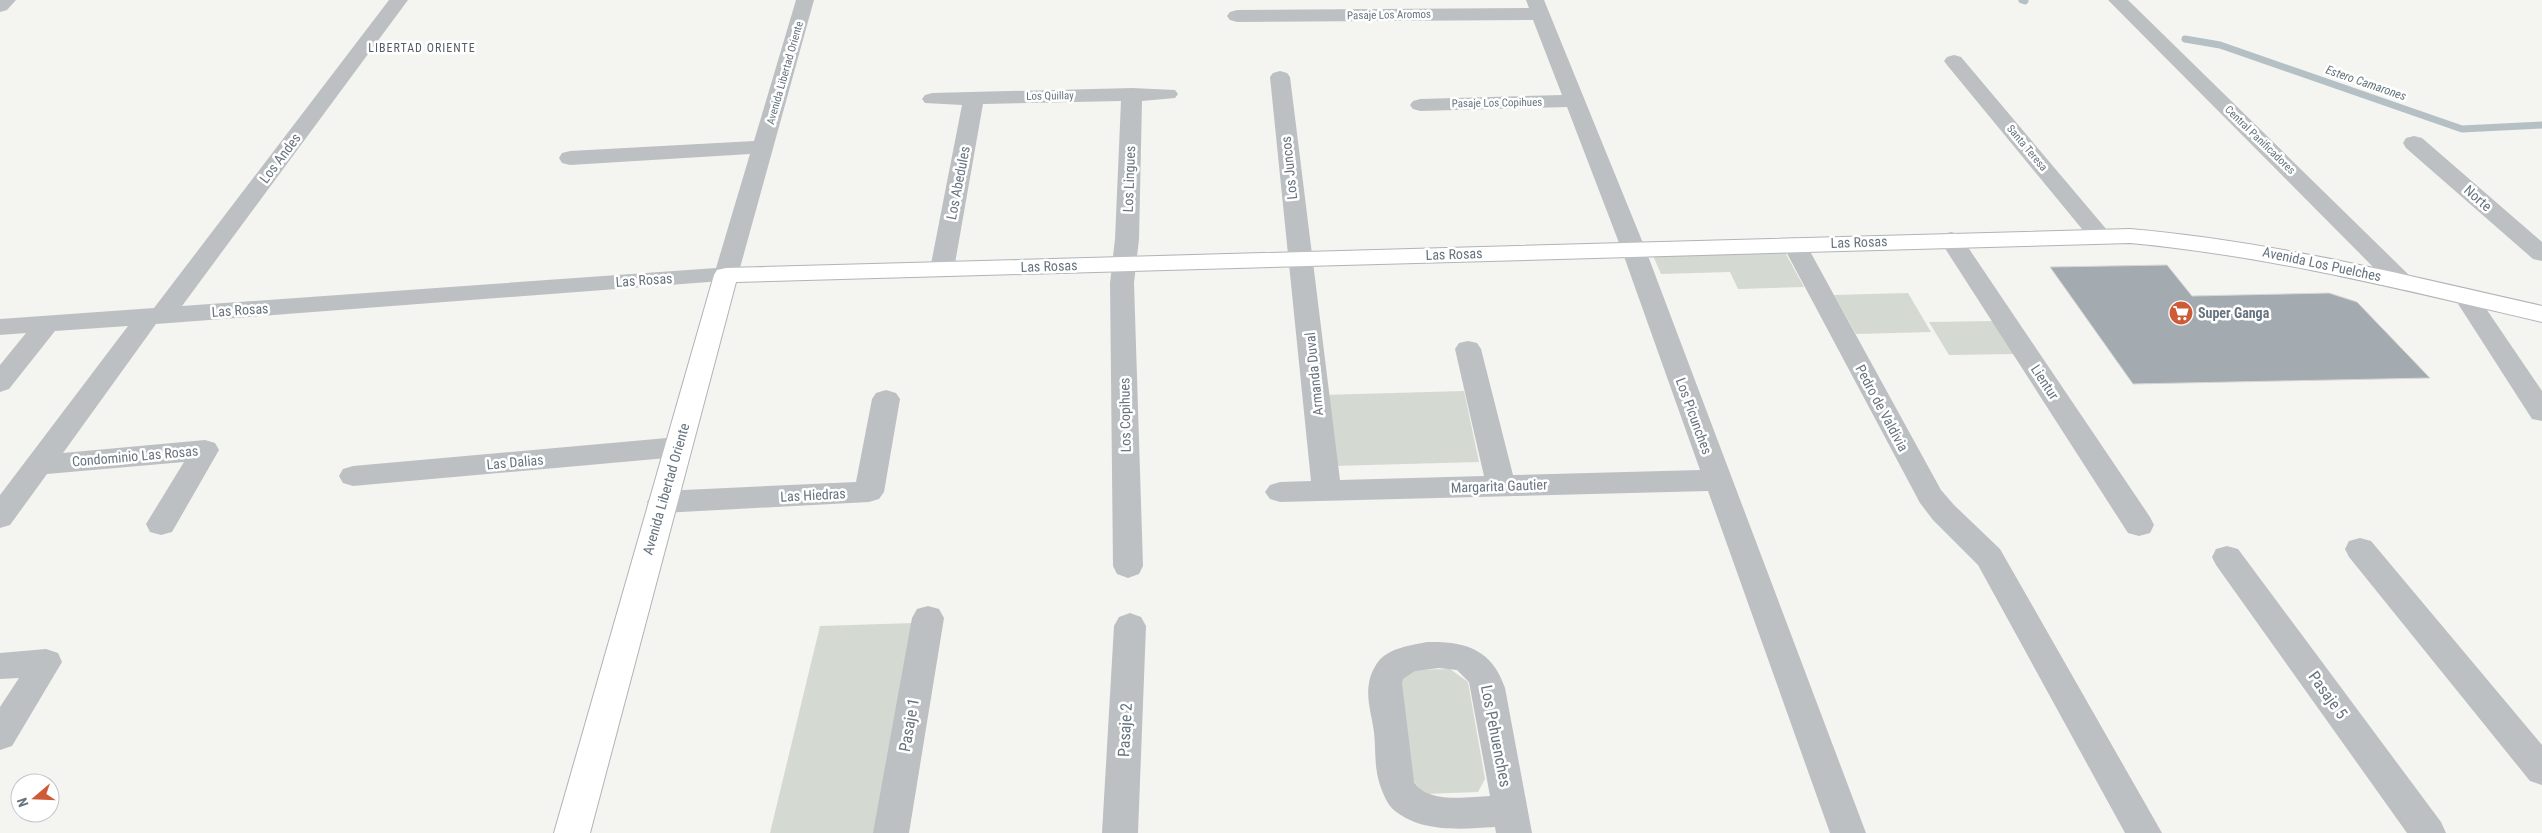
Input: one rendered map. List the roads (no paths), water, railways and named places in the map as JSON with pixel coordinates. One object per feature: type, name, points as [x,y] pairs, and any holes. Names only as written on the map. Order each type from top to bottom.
[{"type":"main road","name":"Avenida Los Puelches","points":[[2099,235],[2164,238],[2237,247],[2542,314]]},
{"type":"main road","name":"Las Rosas","points":[[726,275],[2099,235]]},
{"type":"main road","name":"Avenida Libertad Oriente","points":[[572,833],[726,275]]},
{"type":"street","points":[[0,6],[7,0]]},
{"type":"street","name":"Los Andes","points":[[155,316],[399,0]]},
{"type":"street","name":"Avenida Libertad Oriente","points":[[726,275],[805,0]]},
{"type":"street","name":"Central Panificadores","points":[[2117,0],[2402,282]]},
{"type":"street","name":"Pasaje Los Aromos","points":[[1237,16],[1538,7]]},
{"type":"street","name":"Los Picunches","points":[[1538,7],[1633,248],[1848,833]]},
{"type":"street","name":"Santa Teresa","points":[[1954,61],[2099,235]]},
{"type":"street","name":"Los Juncos","points":[[1280,77],[1300,258]]},
{"type":"street","name":"Los Lingues","points":[[1124,263],[1132,94]]},
{"type":"street","name":"Los Quillay","points":[[932,99],[1168,94]]},
{"type":"street","name":"Los Abedules","points":[[942,269],[974,98]]},
{"type":"street","name":"Pasaje Los Copihues","points":[[1420,105],[1575,102]]},
{"type":"street","name":"Norte","points":[[2414,143],[2542,254]]},
{"type":"street","points":[[570,158],[764,147]]},
{"type":"street","name":"Lientur","points":[[1951,239],[2139,525]]},
{"type":"street","name":"Pedro de Valdivia","points":[[1794,244],[1934,504],[1989,557],[2144,833]]},
{"type":"street","name":"Armanda Duval","points":[[1300,258],[1327,491]]},
{"type":"street","name":"Los Copihues","points":[[1124,263],[1122,283],[1128,566]]},
{"type":"street","name":"Las Rosas","points":[[0,327],[726,275]]},
{"type":"street","points":[[2465,296],[2542,412]]},
{"type":"street","name":"Condominio Las Rosas","points":[[0,517],[155,316]]},
{"type":"street","points":[[0,383],[47,324]]},
{"type":"street","points":[[1468,349],[1501,486]]},
{"type":"street","name":"Las Hiedras","points":[[662,502],[869,492],[886,398]]},
{"type":"street","name":"Las Dalias","points":[[353,476],[678,447]]},
{"type":"street","name":"Condominio Las Rosas","points":[[40,465],[205,450],[161,524]]},
{"type":"street","name":"Margarita Gautier","points":[[1280,492],[1717,480]]},
{"type":"street","points":[[2360,549],[2542,770]]},
{"type":"street","name":"Pasaje 5","points":[[2227,558],[2428,833]]},
{"type":"street","name":"Pasaje 1","points":[[891,833],[928,618]]},
{"type":"street","name":"Pasaje 2","points":[[1120,833],[1130,626]]},
{"type":"street","name":"Los Pehuenches","points":[[1449,656],[1468,661],[1482,673],[1488,688],[1512,822],[1430,811],[1410,803],[1403,796],[1396,779],[1385,686],[1391,670],[1398,664],[1413,657],[1449,656]]},
{"type":"street","points":[[0,666],[46,662],[0,736]]},
{"type":"waterway","name":"Estero Camarones","points":[[2185,39],[2220,45],[2462,129],[2542,125]]},
{"type":"place","name":"Super Ganga","points":[[2181,313]]},
{"type":"district","name":"LIBERTAD ORIENTE","points":[[422,48]]}]
